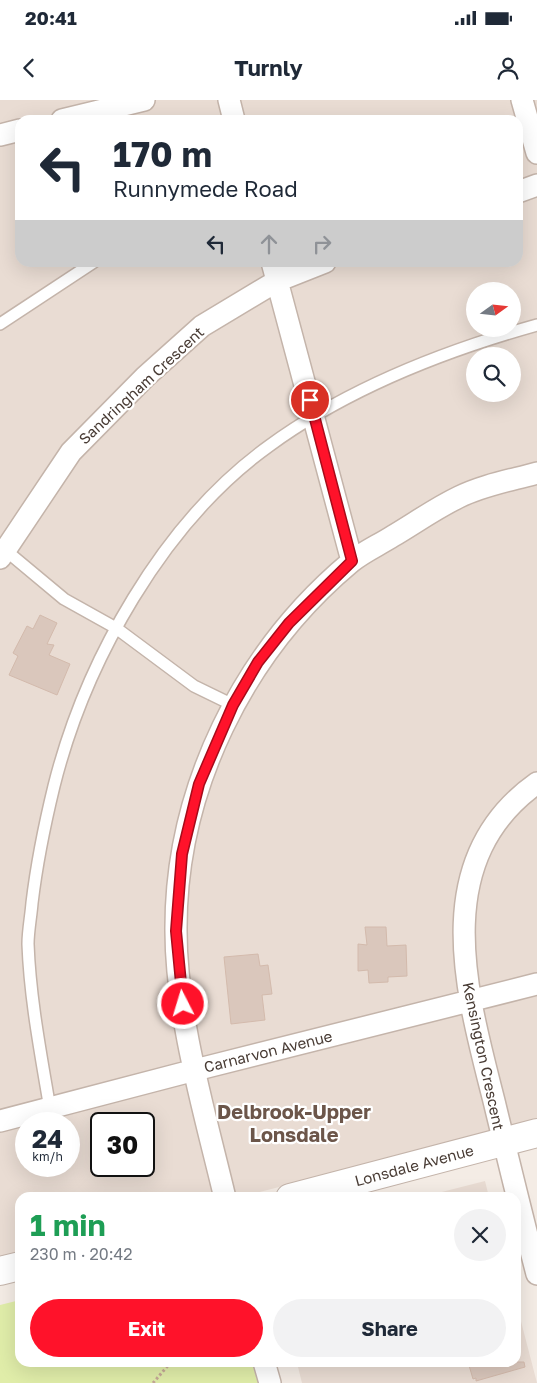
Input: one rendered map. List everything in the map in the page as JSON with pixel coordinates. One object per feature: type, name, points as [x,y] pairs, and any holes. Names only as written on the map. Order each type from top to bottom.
[{"type":"street","points":[[82,115],[144,100]]},
{"type":"street","points":[[229,100],[233,115]]},
{"type":"street","points":[[522,100],[537,153]]},
{"type":"street","points":[[0,135],[15,131]]},
{"type":"street","points":[[523,190],[537,185]]},
{"type":"street","name":"Sandringham Crescent","points":[[2,554],[71,452],[145,377],[202,326],[275,272],[300,267]]},
{"type":"street","points":[[275,272],[352,561]]},
{"type":"street","points":[[224,1192],[195,1070],[183,1004],[176,931],[182,854],[199,784],[233,705],[258,662],[289,623],[352,561],[460,496],[537,473]]},
{"type":"street","name":"Kensington Crescent","points":[[516,1192],[469,1000],[463,924],[470,877],[486,840],[508,810],[537,783]]},
{"type":"street","name":"Carnarvon Avenue","points":[[0,1121],[537,984]]},
{"type":"street","name":"Lonsdale Avenue","points":[[313,1192],[537,1133]]},
{"type":"street","name":"Kensington Crescent","points":[[521,1210],[537,1274]]},
{"type":"street","points":[[0,1270],[15,1267]]},
{"type":"street","points":[[265,1367],[270,1383]]},
{"type":"lane","points":[[0,324],[86,267]]},
{"type":"lane","points":[[50,1109],[38,1030],[28,943],[38,849],[74,716],[116,628],[145,580],[191,519],[231,478],[268,446],[314,418],[395,374],[503,335],[537,326]]},
{"type":"lane","points":[[2,554],[64,598],[116,628],[194,686],[233,705]]},
{"type":"path","points":[[153,1383],[167,1367]]},
{"type":"shaded area","points":[[0,100],[537,100],[537,1120],[260,1192],[15,1192],[15,1256],[0,1260]]},
{"type":"shaded area","points":[[485,1181],[488,1192],[442,1192]]},
{"type":"shaded area","points":[[521,1321],[537,1383],[302,1383],[298,1367],[521,1367]]},
{"type":"green space","points":[[15,1301],[15,1367],[253,1367],[258,1383],[0,1383],[0,1305]]},
{"type":"building","points":[[40,615],[57,623],[47,644],[54,645],[49,655],[70,664],[57,695],[9,675],[18,656],[13,653],[27,626],[33,629]]},
{"type":"building","points":[[365,927],[386,927],[387,946],[406,945],[407,976],[388,977],[388,982],[369,983],[368,970],[358,971],[358,944],[367,945]]},
{"type":"building","points":[[258,954],[260,966],[268,965],[272,994],[262,995],[265,1020],[231,1024],[224,957]]},
{"type":"building","points":[[521,1362],[524,1362],[525,1367],[476,1381],[476,1378],[473,1379],[469,1367],[521,1367]]},
{"type":"district","name":"Delbrook-Upper Lonsdale","points":[[294,1122]]},
{"type":"route","points":[[183,1004],[176,931],[182,854],[199,784],[233,705],[258,662],[289,623],[352,561],[310,400]]}]
